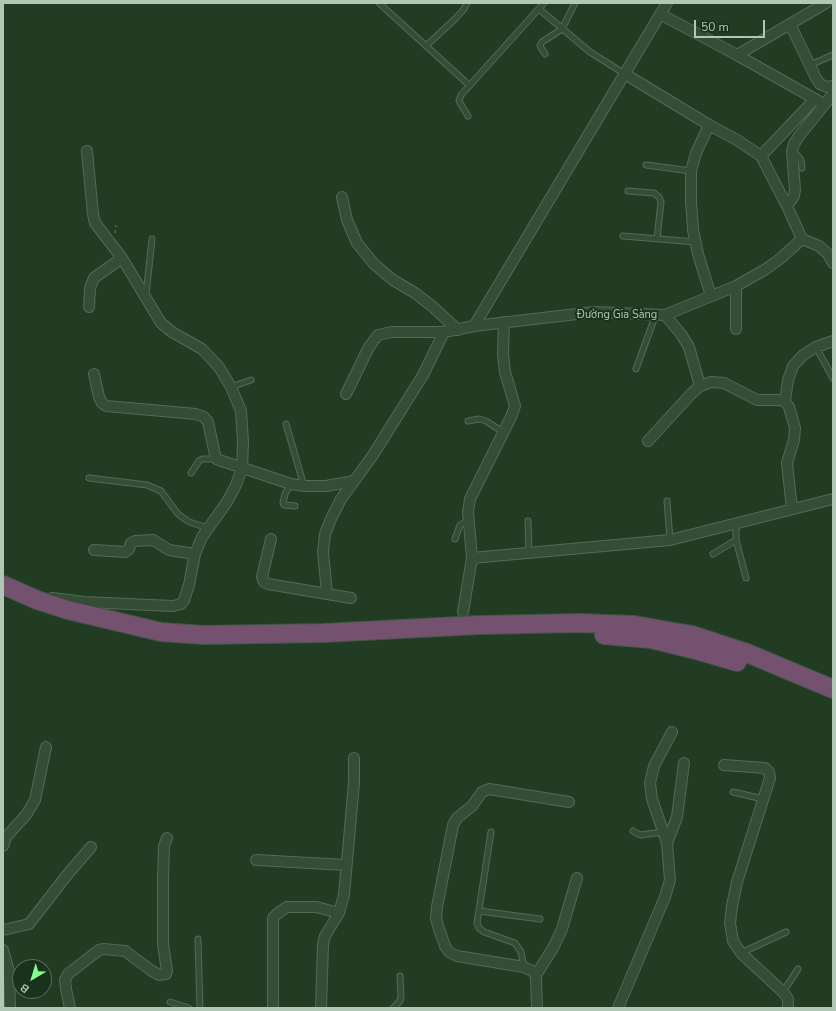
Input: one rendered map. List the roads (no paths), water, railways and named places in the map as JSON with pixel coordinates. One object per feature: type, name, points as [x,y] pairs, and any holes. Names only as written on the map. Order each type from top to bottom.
[{"type":"highway","points":[[3,584],[37,600],[68,610],[161,632],[204,635],[324,633],[479,625],[578,623],[634,625],[692,635],[747,653],[833,689]]},
{"type":"highway","points":[[3,595],[34,608],[116,632],[149,639],[196,644],[318,645],[489,636],[600,635],[651,639],[737,662],[794,684],[833,702]]},
{"type":"street","points":[[474,326],[667,3]]},
{"type":"street","points":[[737,55],[826,3]]},
{"type":"street","points":[[660,14],[824,104]]},
{"type":"street","points":[[790,24],[820,84],[827,87],[833,86]]},
{"type":"street","points":[[625,74],[709,125],[737,140],[760,156],[787,206],[802,239],[819,246],[828,254],[833,263]]},
{"type":"street","points":[[787,206],[794,196],[795,190],[792,151],[794,144],[833,94]]},
{"type":"street","points":[[760,156],[814,99]]},
{"type":"street","points":[[709,125],[696,153],[691,171],[690,201],[695,242],[711,296]]},
{"type":"street","points":[[52,598],[84,602],[173,606],[181,604],[184,600],[189,585],[195,554],[202,538],[227,502],[236,485],[242,468],[243,442],[241,412],[231,387],[219,367],[202,349],[172,332],[160,323],[122,258],[95,223],[87,151]]},
{"type":"street","points":[[776,185],[794,179]]},
{"type":"street","points":[[342,197],[347,220],[357,243],[374,264],[393,280],[434,307],[458,330]]},
{"type":"street","name":"Đường Gia Sàng","points":[[346,394],[368,347],[378,335],[392,332],[444,332],[504,322],[594,312],[661,314],[736,286],[766,269],[802,239]]},
{"type":"street","points":[[89,307],[90,288],[94,278],[122,258]]},
{"type":"street","points":[[736,286],[736,329]]},
{"type":"street","points":[[661,314],[681,334],[689,347],[700,386]]},
{"type":"street","points":[[463,612],[472,558],[469,520],[470,499],[515,406],[505,372],[502,354],[504,322]]},
{"type":"street","points":[[327,593],[323,552],[324,534],[341,499],[373,455],[420,380],[444,332]]},
{"type":"street","points":[[792,509],[787,463],[794,440],[794,428],[790,408],[785,401],[788,380],[793,366],[803,355],[816,347],[833,341]]},
{"type":"street","points":[[94,374],[99,397],[102,404],[106,406],[196,414],[204,417],[208,422],[216,459],[291,484],[304,486],[326,486],[354,481]]},
{"type":"street","points":[[648,441],[691,394],[700,386],[711,382],[724,383],[757,400],[785,401]]},
{"type":"street","points":[[472,558],[670,540],[833,500]]},
{"type":"street","points":[[271,539],[262,577],[264,582],[268,584],[351,598]]},
{"type":"street","points":[[94,550],[125,552],[129,549],[131,543],[135,541],[153,540],[169,550],[195,554]]},
{"type":"street","points":[[618,1008],[665,897],[670,880],[667,843],[652,799],[650,783],[654,766],[672,732]]},
{"type":"street","points":[[3,846],[6,837],[26,815],[35,800],[46,747]]},
{"type":"street","points":[[321,1008],[323,944],[339,913],[344,895],[354,783],[354,758]]},
{"type":"street","points":[[667,843],[677,817],[684,763]]},
{"type":"street","points":[[724,765],[765,768],[769,772],[770,778],[737,882],[730,923],[733,941],[741,953],[783,992],[788,999],[788,1008]]},
{"type":"street","points":[[536,975],[524,967],[457,956],[449,952],[445,946],[436,919],[437,907],[453,825],[457,818],[472,806],[482,792],[489,789],[569,802]]},
{"type":"street","points":[[70,1008],[65,980],[68,974],[99,950],[125,951],[159,975],[166,974],[167,971],[163,944],[163,878],[164,846],[167,838]]},
{"type":"street","points":[[3,930],[29,924],[67,874],[91,847]]},
{"type":"street","points":[[256,860],[346,865]]},
{"type":"street","points":[[538,1008],[536,975],[553,948],[562,929],[577,878]]},
{"type":"street","points":[[273,1008],[273,918],[287,907],[316,907],[339,913]]},
{"type":"street","points":[[3,950],[9,971],[10,1008]]},
{"type":"lane","points":[[379,3],[469,85]]},
{"type":"lane","points":[[426,46],[455,19],[467,3]]},
{"type":"lane","points":[[468,116],[459,100],[461,95],[544,3]]},
{"type":"lane","points":[[545,54],[540,46],[542,42],[562,29],[575,3]]},
{"type":"lane","points":[[539,9],[590,52],[625,74]]},
{"type":"lane","points":[[810,65],[833,55]]},
{"type":"lane","points":[[792,151],[801,160],[802,168]]},
{"type":"lane","points":[[646,165],[691,171]]},
{"type":"lane","points":[[628,191],[654,194],[659,197],[661,202],[657,239]]},
{"type":"lane","points":[[623,236],[695,242]]},
{"type":"lane","points":[[145,298],[152,239]]},
{"type":"lane","points":[[636,369],[661,314]]},
{"type":"lane","points":[[816,347],[833,378]]},
{"type":"lane","points":[[231,387],[251,380]]},
{"type":"lane","points":[[468,422],[479,419],[486,421],[503,432]]},
{"type":"lane","points":[[286,424],[304,486]]},
{"type":"lane","points":[[191,473],[199,460],[216,459]]},
{"type":"lane","points":[[89,478],[147,485],[161,491],[178,514],[189,522],[208,528]]},
{"type":"lane","points":[[291,484],[285,494],[283,503],[284,505],[295,506]]},
{"type":"lane","points":[[668,501],[670,540]]},
{"type":"lane","points":[[455,539],[460,525],[469,520]]},
{"type":"lane","points":[[528,521],[529,553]]},
{"type":"lane","points":[[736,524],[736,540],[746,578]]},
{"type":"lane","points":[[713,554],[736,540]]},
{"type":"lane","points":[[733,792],[763,798]]},
{"type":"lane","points":[[633,831],[640,835],[663,832]]},
{"type":"lane","points":[[491,832],[477,924],[484,932],[516,943],[521,952],[524,967]]},
{"type":"lane","points":[[479,912],[540,919]]},
{"type":"lane","points":[[741,953],[786,932]]},
{"type":"lane","points":[[198,939],[200,1008]]},
{"type":"lane","points":[[783,992],[798,969]]},
{"type":"lane","points":[[393,1008],[400,1000],[401,996],[400,976]]},
{"type":"lane","points":[[170,1002],[189,1008]]}]
